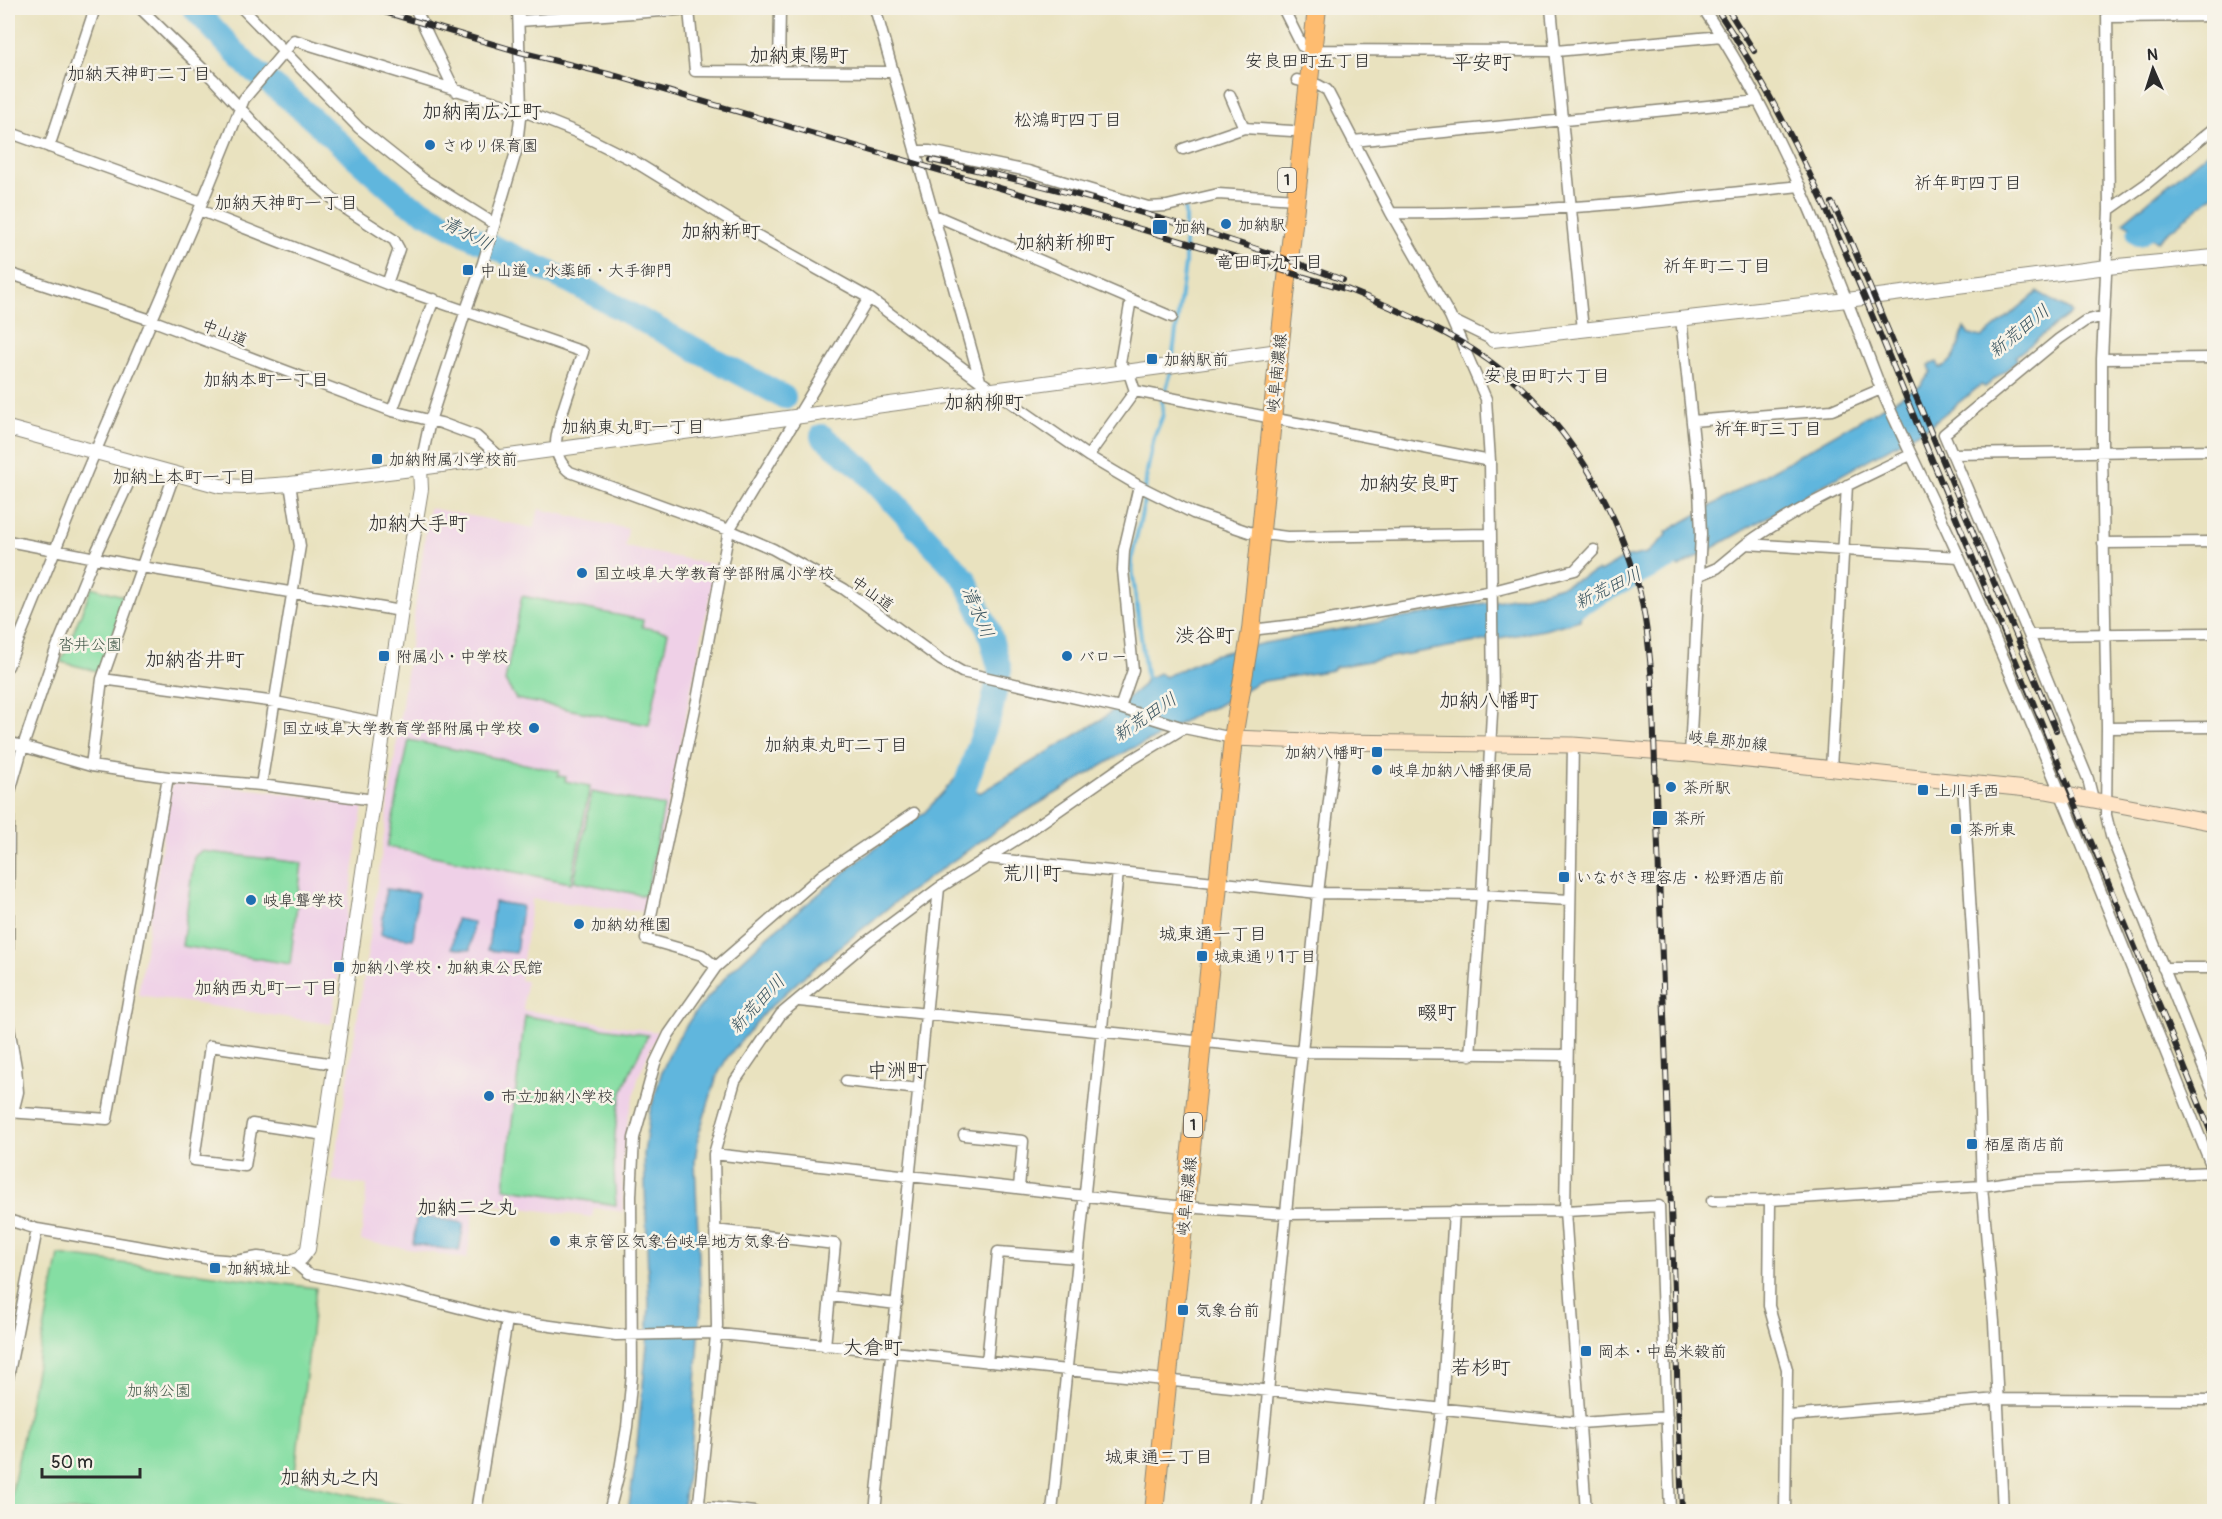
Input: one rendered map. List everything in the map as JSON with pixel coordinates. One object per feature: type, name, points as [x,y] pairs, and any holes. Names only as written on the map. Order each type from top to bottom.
[{"type":"main road","name":"岐阜南濃線","points":[[1306,8],[1307,48]]},
{"type":"main road","name":"岐阜南濃線","points":[[1290,198],[1292,131],[1307,48],[1317,8]]},
{"type":"main road","name":"岐阜南濃線","points":[[1154,1512],[1302,81]]},
{"type":"main road","name":"岐阜那加線","points":[[1233,738],[1336,742],[1573,745],[1690,754],[2061,794],[2214,823]]},
{"type":"street","points":[[49,147],[95,8]]},
{"type":"street","points":[[140,8],[287,157],[340,205],[394,240],[399,249],[387,284]]},
{"type":"street","points":[[242,8],[358,128],[492,229]]},
{"type":"street","points":[[415,8],[455,91]]},
{"type":"street","points":[[293,1262],[301,1258],[308,1249],[384,724],[421,489],[420,468],[430,421],[484,261],[516,152],[521,110],[518,8]]},
{"type":"street","points":[[519,21],[704,8]]},
{"type":"street","points":[[779,70],[780,8]]},
{"type":"street","points":[[875,8],[981,381]]},
{"type":"street","points":[[1283,8],[1307,48],[1556,51],[1722,36]]},
{"type":"street","points":[[1551,8],[1582,330]]},
{"type":"street","points":[[1702,8],[1722,36],[1758,101],[1800,186],[1881,389],[1959,556],[2061,794],[2214,1172],[2023,1180],[1982,1186],[1770,1200],[1712,1201]]},
{"type":"street","points":[[689,10],[695,71],[893,72]]},
{"type":"street","points":[[2100,800],[2107,728],[2102,359],[2109,210],[2107,12],[2214,16]]},
{"type":"street","points":[[8,666],[244,99],[294,40],[521,110],[576,132],[632,160],[734,222],[869,298],[1088,456],[1144,489],[1193,513],[1255,533],[1287,537],[1491,534]]},
{"type":"street","points":[[1302,81],[1327,90],[1391,213],[1452,320],[1486,399],[1493,594],[1492,743],[1470,1055]]},
{"type":"street","points":[[1230,95],[1244,128]]},
{"type":"street","points":[[1353,141],[1758,101]]},
{"type":"street","points":[[1183,149],[1244,128],[1292,131]]},
{"type":"street","points":[[2109,210],[2146,184],[2214,128]]},
{"type":"street","points":[[8,132],[200,206],[387,284],[583,352],[557,433],[556,449]]},
{"type":"street","points":[[915,151],[930,151],[1028,171],[1148,207],[1167,206],[1218,194],[1290,198]]},
{"type":"street","points":[[1391,213],[1466,214],[1571,208],[1800,186]]},
{"type":"street","points":[[932,214],[1172,317]]},
{"type":"street","points":[[1452,320],[1493,340],[1847,300],[2107,267],[2214,257]]},
{"type":"street","name":"中山道","points":[[8,273],[151,320],[392,411],[476,436],[500,457]]},
{"type":"street","points":[[716,967],[702,955],[646,939],[697,700],[729,530],[869,298]]},
{"type":"street","points":[[392,411],[434,299]]},
{"type":"street","points":[[1131,299],[1120,363],[1129,372],[1135,391]]},
{"type":"street","points":[[2104,316],[2085,321],[2059,339],[1944,434],[2088,779],[2100,800],[2111,836],[2214,1094]]},
{"type":"street","points":[[1681,318],[1699,489],[1700,571],[1690,754]]},
{"type":"street","points":[[8,428],[174,475],[220,486],[246,487],[420,468],[1274,351]]},
{"type":"street","points":[[2102,359],[2214,358]]},
{"type":"street","points":[[1692,421],[1832,410],[1881,389]]},
{"type":"street","points":[[1135,391],[1490,461]]},
{"type":"street","points":[[1088,456],[1135,391]]},
{"type":"street","name":"中山道","points":[[556,449],[563,467],[570,472],[729,530],[773,549],[844,589],[941,660],[962,672],[1120,708],[1184,728],[1233,738]]},
{"type":"street","points":[[1952,454],[2214,450]]},
{"type":"street","points":[[1700,571],[1717,568],[1760,534],[1908,451]]},
{"type":"street","points":[[137,465],[94,557],[55,652],[9,795],[8,1022],[18,1092],[10,1112],[107,1119],[168,777]]},
{"type":"street","points":[[91,766],[102,679],[174,475]]},
{"type":"street","points":[[261,784],[300,546],[290,484]]},
{"type":"street","points":[[1831,769],[1847,485]]},
{"type":"street","points":[[1120,708],[1133,670],[1123,570],[1124,550],[1144,489]]},
{"type":"street","points":[[8,541],[142,567],[401,611]]},
{"type":"street","points":[[2103,543],[2214,542]]},
{"type":"street","points":[[1746,544],[1959,556]]},
{"type":"street","points":[[1246,637],[1312,623],[1493,594],[1575,570],[1594,550]]},
{"type":"street","points":[[2029,635],[2214,633]]},
{"type":"street","points":[[102,679],[276,702],[384,724]]},
{"type":"street","points":[[2107,728],[2214,727]]},
{"type":"street","points":[[754,1512],[699,1509],[713,1334],[714,1154],[735,1081],[781,1014],[868,941],[939,888],[1022,836],[1131,759],[1184,728]]},
{"type":"street","points":[[8,741],[91,766],[168,777],[261,784],[374,800]]},
{"type":"street","points":[[1256,1512],[1304,1052],[1318,893],[1336,742]]},
{"type":"street","points":[[1573,745],[1565,1211],[1586,1512]]},
{"type":"street","points":[[1963,783],[1977,1012],[1982,1186],[1994,1322],[2003,1512]]},
{"type":"street","points":[[609,1512],[620,1469],[627,1427],[632,1374],[634,1335],[631,1196],[634,1138],[655,1063],[669,1034],[716,967],[822,875],[914,813]]},
{"type":"street","points":[[987,858],[1318,893],[1482,895],[1569,900]]},
{"type":"street","points":[[1052,1512],[1118,872]]},
{"type":"street","points":[[875,1512],[939,888]]},
{"type":"street","points":[[2163,968],[2214,968]]},
{"type":"street","points":[[800,1000],[1304,1052],[1566,1055]]},
{"type":"street","points":[[325,1135],[252,1124],[245,1166],[194,1160],[210,1046],[335,1064]]},
{"type":"street","points":[[846,1081],[919,1089]]},
{"type":"street","points":[[964,1135],[1023,1141],[1019,1188]]},
{"type":"street","points":[[714,1154],[1184,1207],[1287,1214],[1565,1211],[1659,1206],[1670,1512]]},
{"type":"street","points":[[1770,1200],[1769,1306],[1787,1369],[1785,1512]]},
{"type":"street","points":[[1428,1512],[1442,1409],[1454,1211]]},
{"type":"street","points":[[8,1220],[37,1229],[211,1259],[236,1261],[258,1257],[293,1262],[308,1274],[401,1293],[507,1320],[634,1335],[713,1334],[1580,1423],[1668,1417]]},
{"type":"street","points":[[8,1378],[37,1229]]},
{"type":"street","points":[[715,1230],[835,1244],[825,1346]]},
{"type":"street","points":[[987,1362],[998,1252],[1077,1258]]},
{"type":"street","points":[[830,1296],[897,1304]]},
{"type":"street","points":[[476,1512],[507,1320]]},
{"type":"street","points":[[1788,1416],[1998,1399],[2214,1400]]},
{"type":"shaded area","points":[[429,508],[534,528],[539,509],[628,529],[625,547],[716,565],[647,912],[532,899],[520,980],[526,981],[523,1010],[658,1032],[639,1075],[628,1118],[622,1163],[623,1212],[594,1208],[592,1217],[475,1202],[467,1259],[361,1241],[367,1185],[332,1181],[369,944]]},
{"type":"shaded area","name":"岐阜聾学校","points":[[176,782],[260,790],[363,805],[331,1024],[138,995],[171,786]]},
{"type":"green space","name":"沓井公園","points":[[92,587],[126,597],[101,672],[61,662]]},
{"type":"green space","points":[[522,596],[643,620],[642,627],[668,632],[649,725],[516,699],[505,681]]},
{"type":"green space","points":[[409,740],[559,771],[558,776],[566,777],[565,781],[590,786],[571,883],[387,847]]},
{"type":"green space","points":[[592,792],[664,806],[646,896],[574,881]]},
{"type":"green space","points":[[201,851],[302,863],[290,964],[182,946],[194,857]]},
{"type":"green space","points":[[525,1016],[648,1035],[628,1076],[619,1104],[614,1147],[616,1205],[504,1188]]},
{"type":"green space","name":"加納公園","points":[[59,1255],[316,1288],[294,1482],[429,1511],[8,1511]]},
{"type":"water","points":[[2214,147],[2214,195],[2157,241],[2123,222]]},
{"type":"water","points":[[2038,292],[2072,312],[2016,356],[2017,361],[1985,387],[1981,385],[1933,423],[1679,567],[1671,563],[1651,561],[1633,565],[1613,581],[1599,596],[1601,599],[1584,609],[1580,620],[1544,630],[1258,682],[1215,707],[1199,712],[1154,739],[1128,750],[1008,822],[899,899],[803,977],[765,1012],[727,1058],[717,1076],[699,1133],[695,1161],[701,1308],[692,1441],[682,1511],[628,1512],[647,1345],[649,1304],[644,1154],[650,1112],[662,1071],[674,1044],[694,1014],[729,973],[768,936],[861,859],[925,812],[956,778],[972,785],[974,790],[980,793],[1101,720],[1143,685],[1145,680],[1159,673],[1165,677],[1213,655],[1265,643],[1529,595],[1565,585],[1597,571],[1600,572],[1624,558],[1647,553],[1667,535],[1666,532],[1921,385],[1931,372],[1929,365],[1937,362],[1940,368],[1954,357],[1964,328],[1969,335],[1983,337]]},
{"type":"water","points":[[386,889],[418,893],[413,939],[381,935]]},
{"type":"water","points":[[494,902],[522,906],[516,953],[488,950]]},
{"type":"water","points":[[456,919],[473,922],[470,950],[452,948]]},
{"type":"water","points":[[417,1215],[464,1223],[459,1251],[413,1244]]},
{"type":"waterway","name":"清水川","points":[[194,8],[248,66],[291,100],[406,202],[471,237],[569,281],[784,397]]},
{"type":"waterway","name":"新荒田川","points":[[2139,234],[2214,173]]},
{"type":"waterway","points":[[1151,683],[1146,675],[1131,561],[1143,508],[1154,437],[1163,415],[1162,401],[1170,376],[1185,264],[1185,204]]},
{"type":"waterway","name":"清水川","points":[[822,436],[862,468],[965,579],[989,631],[1000,670],[991,711],[956,812]]},
{"type":"waterway","name":"新荒田川","points":[[1574,606],[1690,546]]},
{"type":"railway","points":[[371,8],[520,52],[616,76],[1349,290],[1412,317],[1472,349],[1502,370],[1553,422],[1576,451],[1612,515],[1637,582],[1648,644],[1652,681],[1682,1512]]},
{"type":"railway","points":[[1716,8],[1781,117],[1810,174],[1862,290],[2214,1140]]},
{"type":"railway","points":[[1727,8],[1754,51]]},
{"type":"railway","points":[[931,160],[1036,184],[1139,212],[1242,244],[1343,280]]},
{"type":"railway","points":[[1832,203],[1848,235],[2056,730]]},
{"type":"place","name":"さゆり保育園","points":[[430,145]]},
{"type":"place","name":"加納駅","points":[[1226,224]]},
{"type":"place","name":"加納","points":[[1160,227]]},
{"type":"place","name":"中山道・水薬師・大手御門","points":[[468,270]]},
{"type":"place","name":"加納駅前","points":[[1152,359]]},
{"type":"place","name":"加納附属小学校前","points":[[377,459]]},
{"type":"place","name":"国立岐阜大学教育学部附属小学校","points":[[582,573]]},
{"type":"place","name":"附属小・中学校","points":[[384,656]]},
{"type":"place","name":"バロー","points":[[1067,656]]},
{"type":"place","name":"国立岐阜大学教育学部附属中学校","points":[[534,728]]},
{"type":"place","name":"加納八幡町","points":[[1377,752]]},
{"type":"place","name":"岐阜加納八幡郵便局","points":[[1377,770]]},
{"type":"place","name":"茶所駅","points":[[1671,787]]},
{"type":"place","name":"上川手西","points":[[1923,790]]},
{"type":"place","name":"茶所","points":[[1660,818]]},
{"type":"place","name":"茶所東","points":[[1956,829]]},
{"type":"place","name":"いながき理容店・松野酒店前","points":[[1564,877]]},
{"type":"place","name":"岐阜聾学校","points":[[251,900]]},
{"type":"place","name":"加納幼稚園","points":[[579,924]]},
{"type":"place","name":"城東通り1丁目","points":[[1202,956]]},
{"type":"place","name":"加納小学校・加納東公民館","points":[[339,967]]},
{"type":"place","name":"市立加納小学校","points":[[489,1096]]},
{"type":"place","name":"栢屋商店前","points":[[1972,1144]]},
{"type":"place","name":"東京管区気象台岐阜地方気象台","points":[[555,1241]]},
{"type":"place","name":"加納城址","points":[[215,1268]]},
{"type":"place","name":"気象台前","points":[[1183,1310]]},
{"type":"place","name":"岡本・中島米穀前","points":[[1586,1351]]},
{"type":"district","name":"加納東陽町","points":[[799,55]]},
{"type":"district","name":"安良田町五丁目","points":[[1308,61]]},
{"type":"district","name":"平安町","points":[[1482,62]]},
{"type":"district","name":"加納天神町二丁目","points":[[139,74]]},
{"type":"district","name":"加納南広江町","points":[[482,111]]},
{"type":"district","name":"松鴻町四丁目","points":[[1068,120]]},
{"type":"district","name":"祈年町四丁目","points":[[1968,183]]},
{"type":"district","name":"加納天神町一丁目","points":[[286,203]]},
{"type":"district","name":"加納新町","points":[[721,231]]},
{"type":"district","name":"加納新柳町","points":[[1065,242]]},
{"type":"district","name":"竜田町九丁目","points":[[1269,262]]},
{"type":"district","name":"祈年町二丁目","points":[[1717,266]]},
{"type":"district","name":"安良田町六丁目","points":[[1547,376]]},
{"type":"district","name":"加納本町一丁目","points":[[266,380]]},
{"type":"district","name":"加納柳町","points":[[984,402]]},
{"type":"district","name":"加納東丸町一丁目","points":[[633,427]]},
{"type":"district","name":"祈年町三丁目","points":[[1768,429]]},
{"type":"district","name":"加納上本町一丁目","points":[[184,477]]},
{"type":"district","name":"加納安良町","points":[[1409,483]]},
{"type":"district","name":"加納大手町","points":[[418,523]]},
{"type":"district","name":"渋谷町","points":[[1205,635]]},
{"type":"district","name":"加納沓井町","points":[[195,659]]},
{"type":"district","name":"加納八幡町","points":[[1489,700]]},
{"type":"district","name":"加納東丸町二丁目","points":[[836,745]]},
{"type":"district","name":"荒川町","points":[[1032,873]]},
{"type":"district","name":"城東通一丁目","points":[[1213,934]]},
{"type":"district","name":"加納西丸町一丁目","points":[[266,988]]},
{"type":"district","name":"畷町","points":[[1437,1012]]},
{"type":"district","name":"中洲町","points":[[897,1070]]},
{"type":"district","name":"加納二之丸","points":[[467,1207]]},
{"type":"district","name":"大倉町","points":[[873,1347]]},
{"type":"district","name":"若杉町","points":[[1481,1367]]},
{"type":"district","name":"城東通二丁目","points":[[1159,1457]]},
{"type":"district","name":"加納丸之内","points":[[330,1477]]}]
